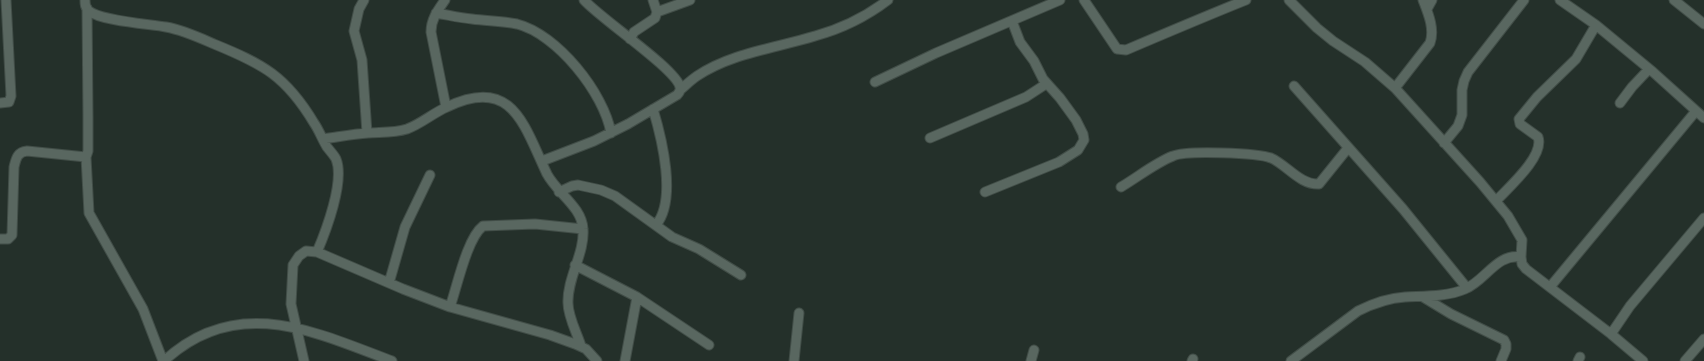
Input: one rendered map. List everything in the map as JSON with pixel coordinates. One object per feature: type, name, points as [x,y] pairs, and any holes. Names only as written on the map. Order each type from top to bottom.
[{"type":"street","points":[[0,103],[9,102],[11,96],[3,26],[6,0]]},
{"type":"street","points":[[364,0],[359,9],[354,31],[362,60],[366,133]]},
{"type":"street","points":[[445,0],[436,13],[431,24],[431,32],[446,107]]},
{"type":"street","points":[[584,0],[598,15],[630,39],[671,74],[680,86],[680,90]]},
{"type":"street","points":[[630,39],[634,32],[655,18],[657,12],[653,0]]},
{"type":"street","points":[[657,12],[690,0]]},
{"type":"street","points":[[542,161],[573,150],[611,133],[676,95],[696,76],[720,64],[758,51],[816,36],[838,28],[874,10],[888,0]]},
{"type":"street","points":[[875,82],[936,53],[1060,0]]},
{"type":"street","points":[[1084,0],[1118,49],[1126,50],[1185,26],[1202,17],[1246,0]]},
{"type":"street","points":[[1289,0],[1316,28],[1332,41],[1365,62],[1395,88],[1496,201],[1508,216],[1522,240],[1521,257],[1522,264],[1526,269],[1611,334],[1643,361]]},
{"type":"street","points":[[1395,88],[1430,43],[1432,33],[1427,9],[1423,0]]},
{"type":"street","points":[[1427,9],[1432,0]]},
{"type":"street","points":[[1444,143],[1458,126],[1462,115],[1462,90],[1468,72],[1524,0]]},
{"type":"street","points":[[1560,0],[1596,25],[1649,69],[1704,118]]},
{"type":"street","points":[[1674,0],[1704,24]]},
{"type":"street","points":[[86,4],[94,14],[108,18],[177,29],[239,54],[259,63],[293,91],[304,105],[335,158],[338,174],[328,226],[317,252]]},
{"type":"street","points":[[86,4],[88,117],[88,150],[86,157],[89,213],[143,309],[163,361],[172,353],[194,339],[224,326],[250,323],[276,324],[297,327],[392,361]]},
{"type":"street","points":[[436,13],[470,19],[518,24],[546,38],[581,73],[591,86],[609,120],[611,133]]},
{"type":"street","points":[[985,192],[1059,162],[1073,154],[1082,145],[1084,136],[1076,120],[1060,98],[1046,84],[1034,61],[1020,42],[1012,21]]},
{"type":"street","points":[[1496,201],[1520,176],[1532,160],[1539,144],[1538,137],[1520,124],[1519,119],[1537,97],[1576,59],[1596,25]]},
{"type":"street","points":[[1620,103],[1632,87],[1649,69]]},
{"type":"street","points":[[930,138],[1026,97],[1046,84]]},
{"type":"street","points":[[1294,86],[1403,209],[1467,288]]},
{"type":"street","points":[[323,139],[402,130],[446,107],[474,98],[486,96],[504,103],[524,123],[552,184],[580,215],[583,229],[576,265],[570,281],[568,305],[581,346]]},
{"type":"street","points":[[653,109],[662,145],[667,184],[663,216],[656,225]]},
{"type":"street","points":[[1550,287],[1696,111]]},
{"type":"street","points":[[1121,187],[1174,155],[1187,153],[1253,155],[1271,158],[1297,176],[1319,184],[1348,148]]},
{"type":"street","points":[[0,239],[8,239],[12,235],[14,167],[17,157],[21,153],[27,150],[86,157]]},
{"type":"street","points":[[389,283],[405,227],[430,175]]},
{"type":"street","points":[[559,192],[578,185],[601,190],[615,196],[672,237],[699,249],[741,275]]},
{"type":"street","points":[[1611,334],[1630,306],[1704,218]]},
{"type":"street","points":[[450,307],[470,245],[477,232],[483,226],[535,224],[583,229]]},
{"type":"street","points":[[304,361],[291,304],[293,266],[299,256],[306,251],[317,252],[450,307],[550,335],[581,346],[597,361]]},
{"type":"street","points":[[1291,361],[1358,311],[1369,305],[1403,297],[1423,297],[1458,292],[1467,288],[1503,259],[1514,256],[1521,257]]},
{"type":"street","points":[[576,265],[637,297],[709,345]]},
{"type":"street","points":[[625,361],[637,297]]},
{"type":"street","points":[[1423,297],[1451,314],[1504,340],[1506,349],[1501,361]]},
{"type":"street","points":[[794,361],[799,313]]},
{"type":"street","points":[[1685,361],[1704,339]]},
{"type":"street","points":[[1031,361],[1034,350]]}]
